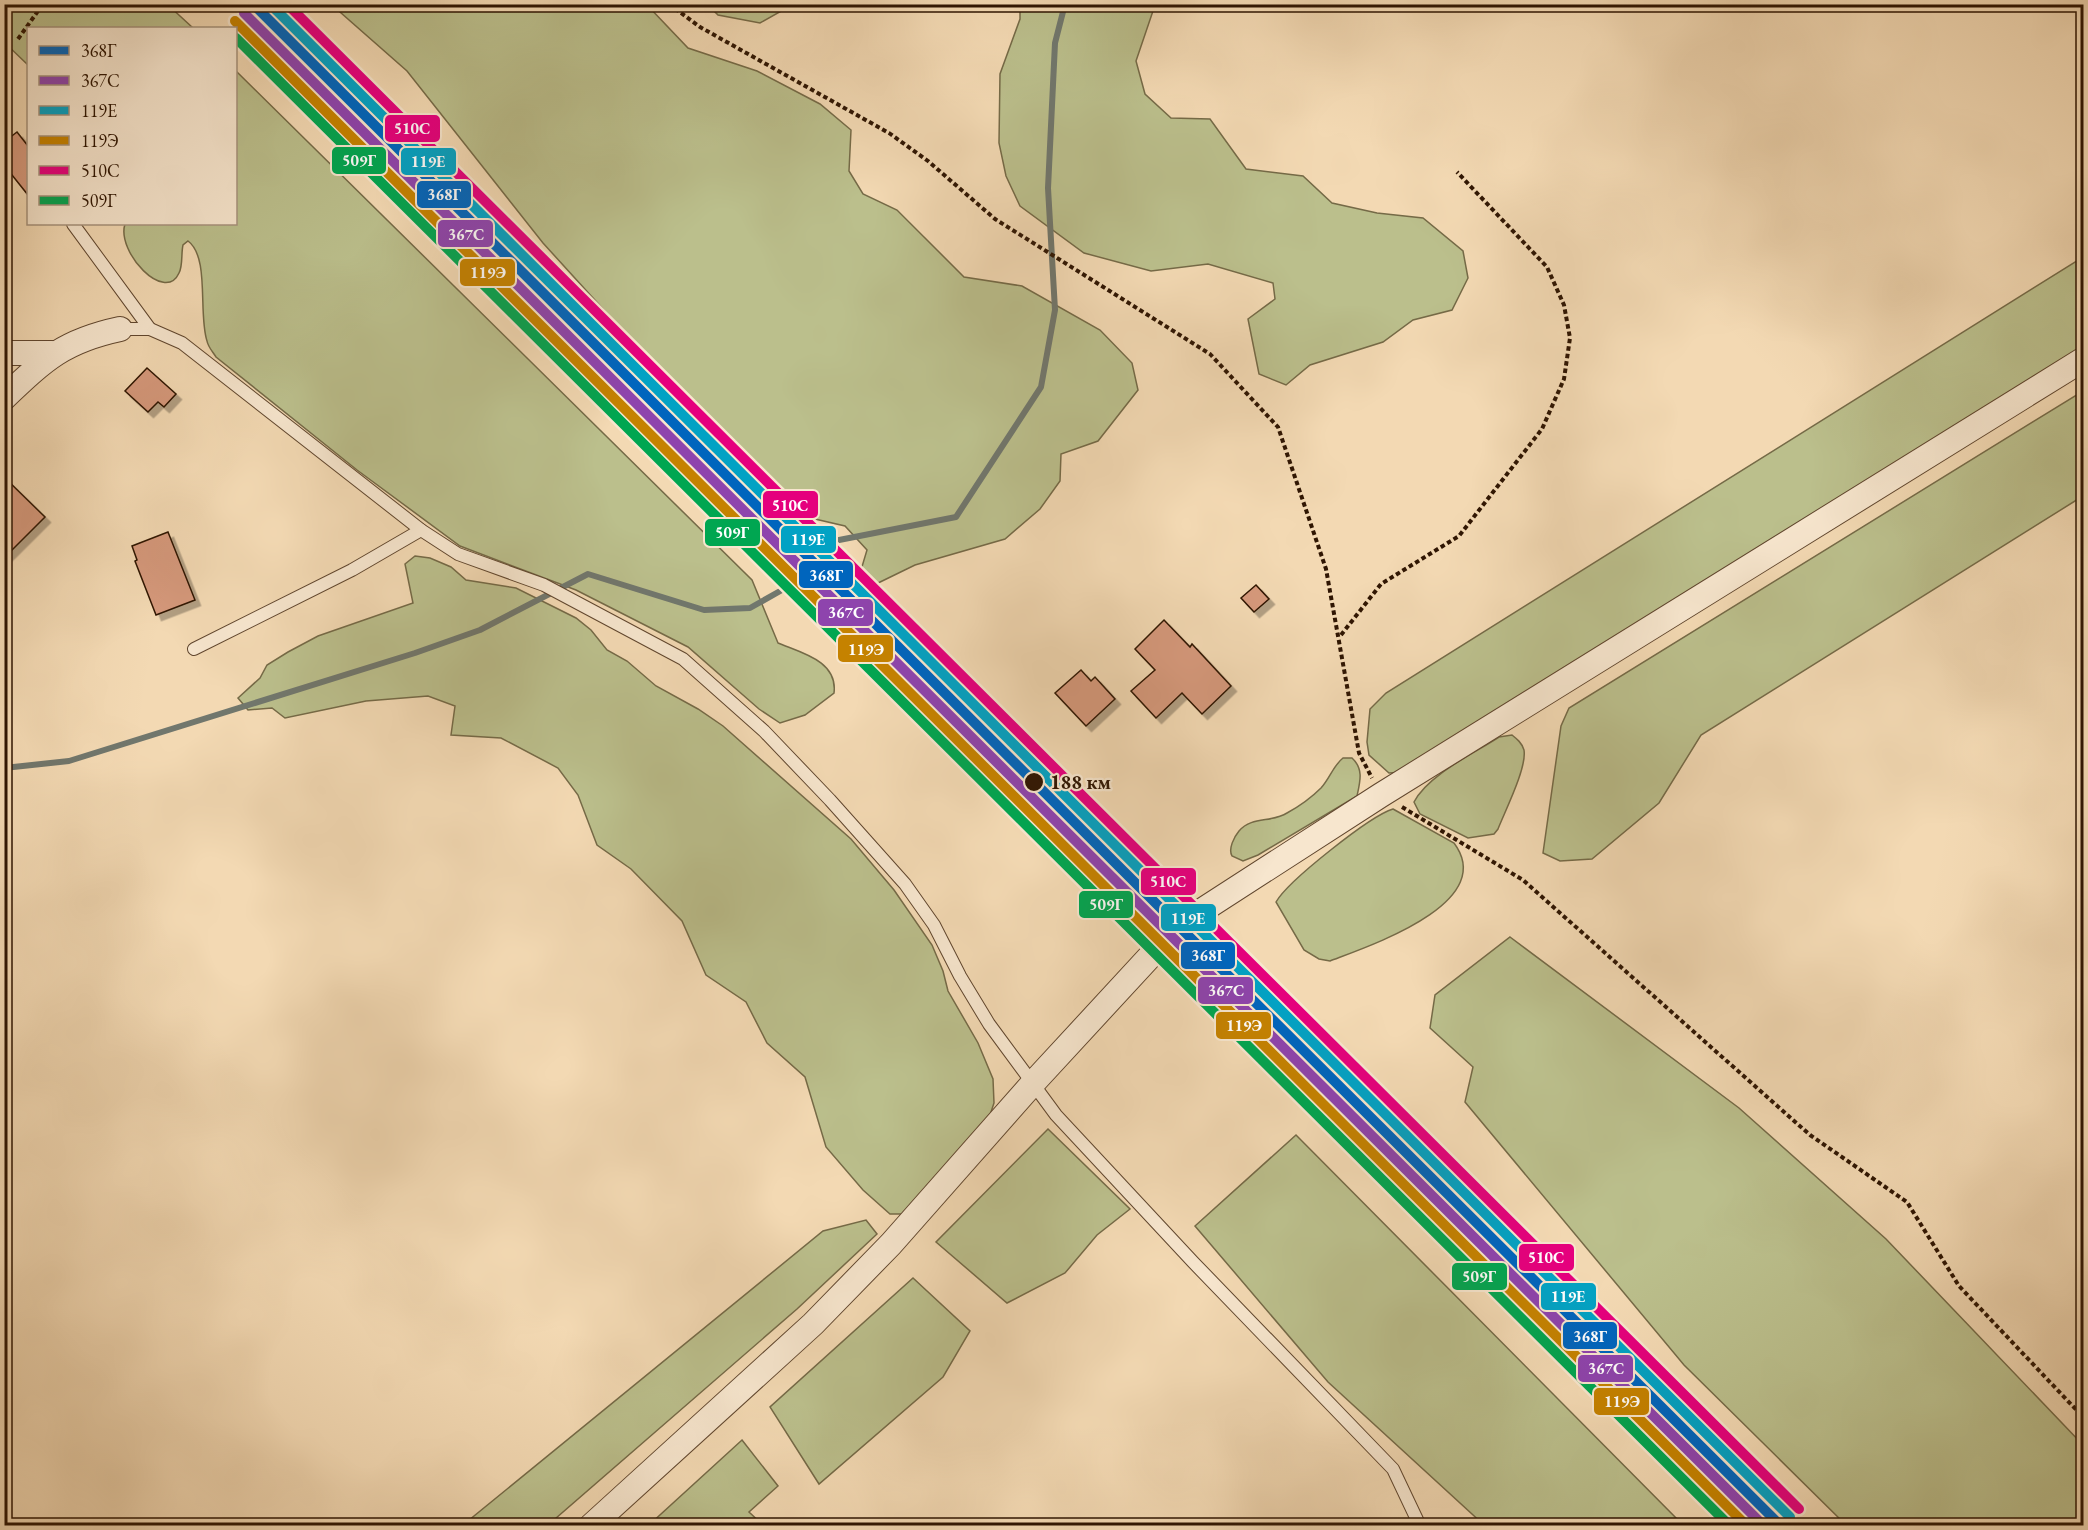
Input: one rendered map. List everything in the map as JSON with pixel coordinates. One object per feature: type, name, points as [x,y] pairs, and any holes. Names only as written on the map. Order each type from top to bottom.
[{"type":"street","points":[[4,398],[52,353],[86,337],[120,329]]},
{"type":"street","points":[[4,353],[52,353]]},
{"type":"street","points":[[591,1526],[813,1324],[891,1244],[1034,1082],[1178,926],[1381,795],[2084,359]]},
{"type":"lane","points":[[74,225],[150,329]]},
{"type":"lane","points":[[120,329],[150,329],[182,343],[421,530],[458,554],[544,585],[683,659],[764,731],[831,800],[905,884],[934,925],[960,976],[989,1024],[1034,1082],[1056,1115],[1161,1228],[1394,1469],[1420,1526]]},
{"type":"lane","points":[[194,649],[352,570],[421,530]]},
{"type":"path","points":[[18,39],[43,4]]},
{"type":"path","points":[[669,4],[700,27],[889,133],[928,161],[995,219],[1210,354],[1278,427],[1326,569],[1340,636],[1359,753],[1381,795],[1523,880],[1810,1135],[1907,1202],[1959,1286],[2084,1418]]},
{"type":"path","points":[[1340,636],[1381,584],[1459,536],[1542,429],[1564,380],[1569,338],[1568,327],[1564,305],[1547,267],[1458,172]]},
{"type":"green space","points":[[4,5],[168,5],[192,27],[27,27],[27,64],[5,43]]},
{"type":"green space","points":[[332,5],[647,5],[688,48],[757,71],[820,104],[851,130],[849,171],[863,194],[897,210],[964,277],[1022,286],[1100,330],[1132,363],[1138,390],[1098,441],[1061,454],[1060,481],[1040,509],[1005,539],[915,565],[876,584],[861,570],[867,550],[845,526],[802,516],[773,496],[543,243],[407,71]]},
{"type":"green space","points":[[708,5],[792,5],[760,23],[718,15]]},
{"type":"green space","points":[[1020,5],[1155,5],[1136,61],[1145,94],[1171,118],[1210,119],[1246,169],[1303,176],[1332,203],[1377,213],[1423,218],[1463,251],[1468,278],[1452,310],[1413,320],[1383,342],[1310,365],[1286,385],[1259,374],[1248,319],[1275,299],[1273,283],[1208,264],[1151,271],[1084,253],[1020,206],[1006,176],[999,143],[1000,74],[1020,19]]},
{"type":"green space","points":[[237,72],[752,580],[778,643],[807,655],[824,666],[834,682],[834,693],[805,715],[780,723],[759,709],[688,647],[576,590],[460,546],[357,470],[216,357],[208,345],[205,330],[199,260],[195,249],[188,241],[183,245],[179,273],[172,281],[163,282],[153,279],[143,271],[134,260],[124,235],[125,225],[237,225]]},
{"type":"green space","points":[[2083,257],[2083,349],[1404,772],[1389,773],[1369,755],[1367,742],[1370,709],[1386,693]]},
{"type":"green space","points":[[2083,391],[2083,496],[1701,735],[1659,803],[1592,859],[1560,861],[1543,853],[1561,726],[1569,708]]},
{"type":"green space","points":[[415,556],[430,558],[451,567],[466,580],[516,588],[576,618],[591,630],[607,650],[627,661],[656,686],[723,726],[851,839],[894,890],[932,945],[943,971],[948,991],[978,1043],[993,1079],[994,1103],[988,1121],[908,1214],[890,1214],[863,1190],[826,1147],[805,1077],[767,1043],[746,1002],[706,975],[682,921],[631,869],[597,845],[578,795],[558,768],[501,738],[451,735],[455,706],[428,696],[366,701],[285,718],[272,708],[248,710],[238,698],[260,678],[267,665],[288,652],[318,636],[413,603],[405,564]]},
{"type":"green space","points":[[1512,735],[1522,745],[1524,758],[1515,790],[1494,834],[1468,838],[1420,814],[1414,802],[1440,774],[1499,737]]},
{"type":"green space","points":[[1343,758],[1352,758],[1360,771],[1357,796],[1258,855],[1243,861],[1232,856],[1232,843],[1244,826],[1281,816],[1300,805],[1321,788]]},
{"type":"green space","points":[[1393,809],[1454,843],[1463,865],[1459,885],[1445,903],[1424,919],[1398,933],[1330,961],[1319,959],[1304,950],[1276,902],[1296,880],[1330,850],[1382,814]]},
{"type":"green space","points":[[1510,937],[1739,1108],[1886,1239],[2083,1445],[2083,1525],[1846,1525],[1684,1365],[1465,1102],[1473,1067],[1430,1028],[1435,995]]},
{"type":"green space","points":[[1048,1129],[1130,1209],[1097,1235],[1065,1273],[1007,1303],[936,1242]]},
{"type":"green space","points":[[1296,1135],[1683,1525],[1484,1525],[1328,1382],[1195,1226]]},
{"type":"green space","points":[[866,1220],[877,1234],[797,1309],[548,1525],[463,1525],[823,1231]]},
{"type":"green space","points":[[913,1278],[970,1331],[943,1377],[819,1484],[770,1407]]},
{"type":"green space","points":[[742,1440],[778,1486],[749,1512],[763,1525],[649,1525]]},
{"type":"building","points":[[17,132],[27,145],[27,194],[4,165],[4,142]]},
{"type":"building","points":[[147,368],[176,394],[164,407],[158,402],[148,412],[125,391]]},
{"type":"building","points":[[4,477],[45,517],[4,558]]},
{"type":"building","points":[[168,532],[195,600],[156,615],[135,561],[137,560],[132,546]]},
{"type":"building","points":[[1256,585],[1269,599],[1254,612],[1241,598]]},
{"type":"building","points":[[1164,620],[1190,647],[1192,644],[1231,686],[1202,714],[1182,693],[1156,718],[1131,691],[1155,670],[1135,649]]},
{"type":"building","points":[[1081,670],[1091,681],[1095,677],[1115,699],[1086,726],[1055,693]]},
{"type":"waterway","points":[[834,541],[956,517],[1041,387],[1055,310],[1048,188],[1055,43],[1065,4]]},
{"type":"waterway","points":[[4,768],[69,761],[415,653],[480,630],[588,574],[704,610],[750,608],[789,586]]},
{"type":"transit line","name":"368Г","points":[[253,4],[1781,1526]]},
{"type":"transit line","name":"119Е","points":[[270,4],[1790,1517]]},
{"type":"transit line","name":"510С","points":[[287,4],[1799,1509]]},
{"type":"transit line","name":"367С","points":[[244,13],[1764,1526]]},
{"type":"transit line","name":"119Э","points":[[235,21],[1747,1526]]},
{"type":"transit line","name":"509Г","points":[[237,39],[1730,1526]]},
{"type":"place","name":"188 км","points":[[1034,782]]}]
